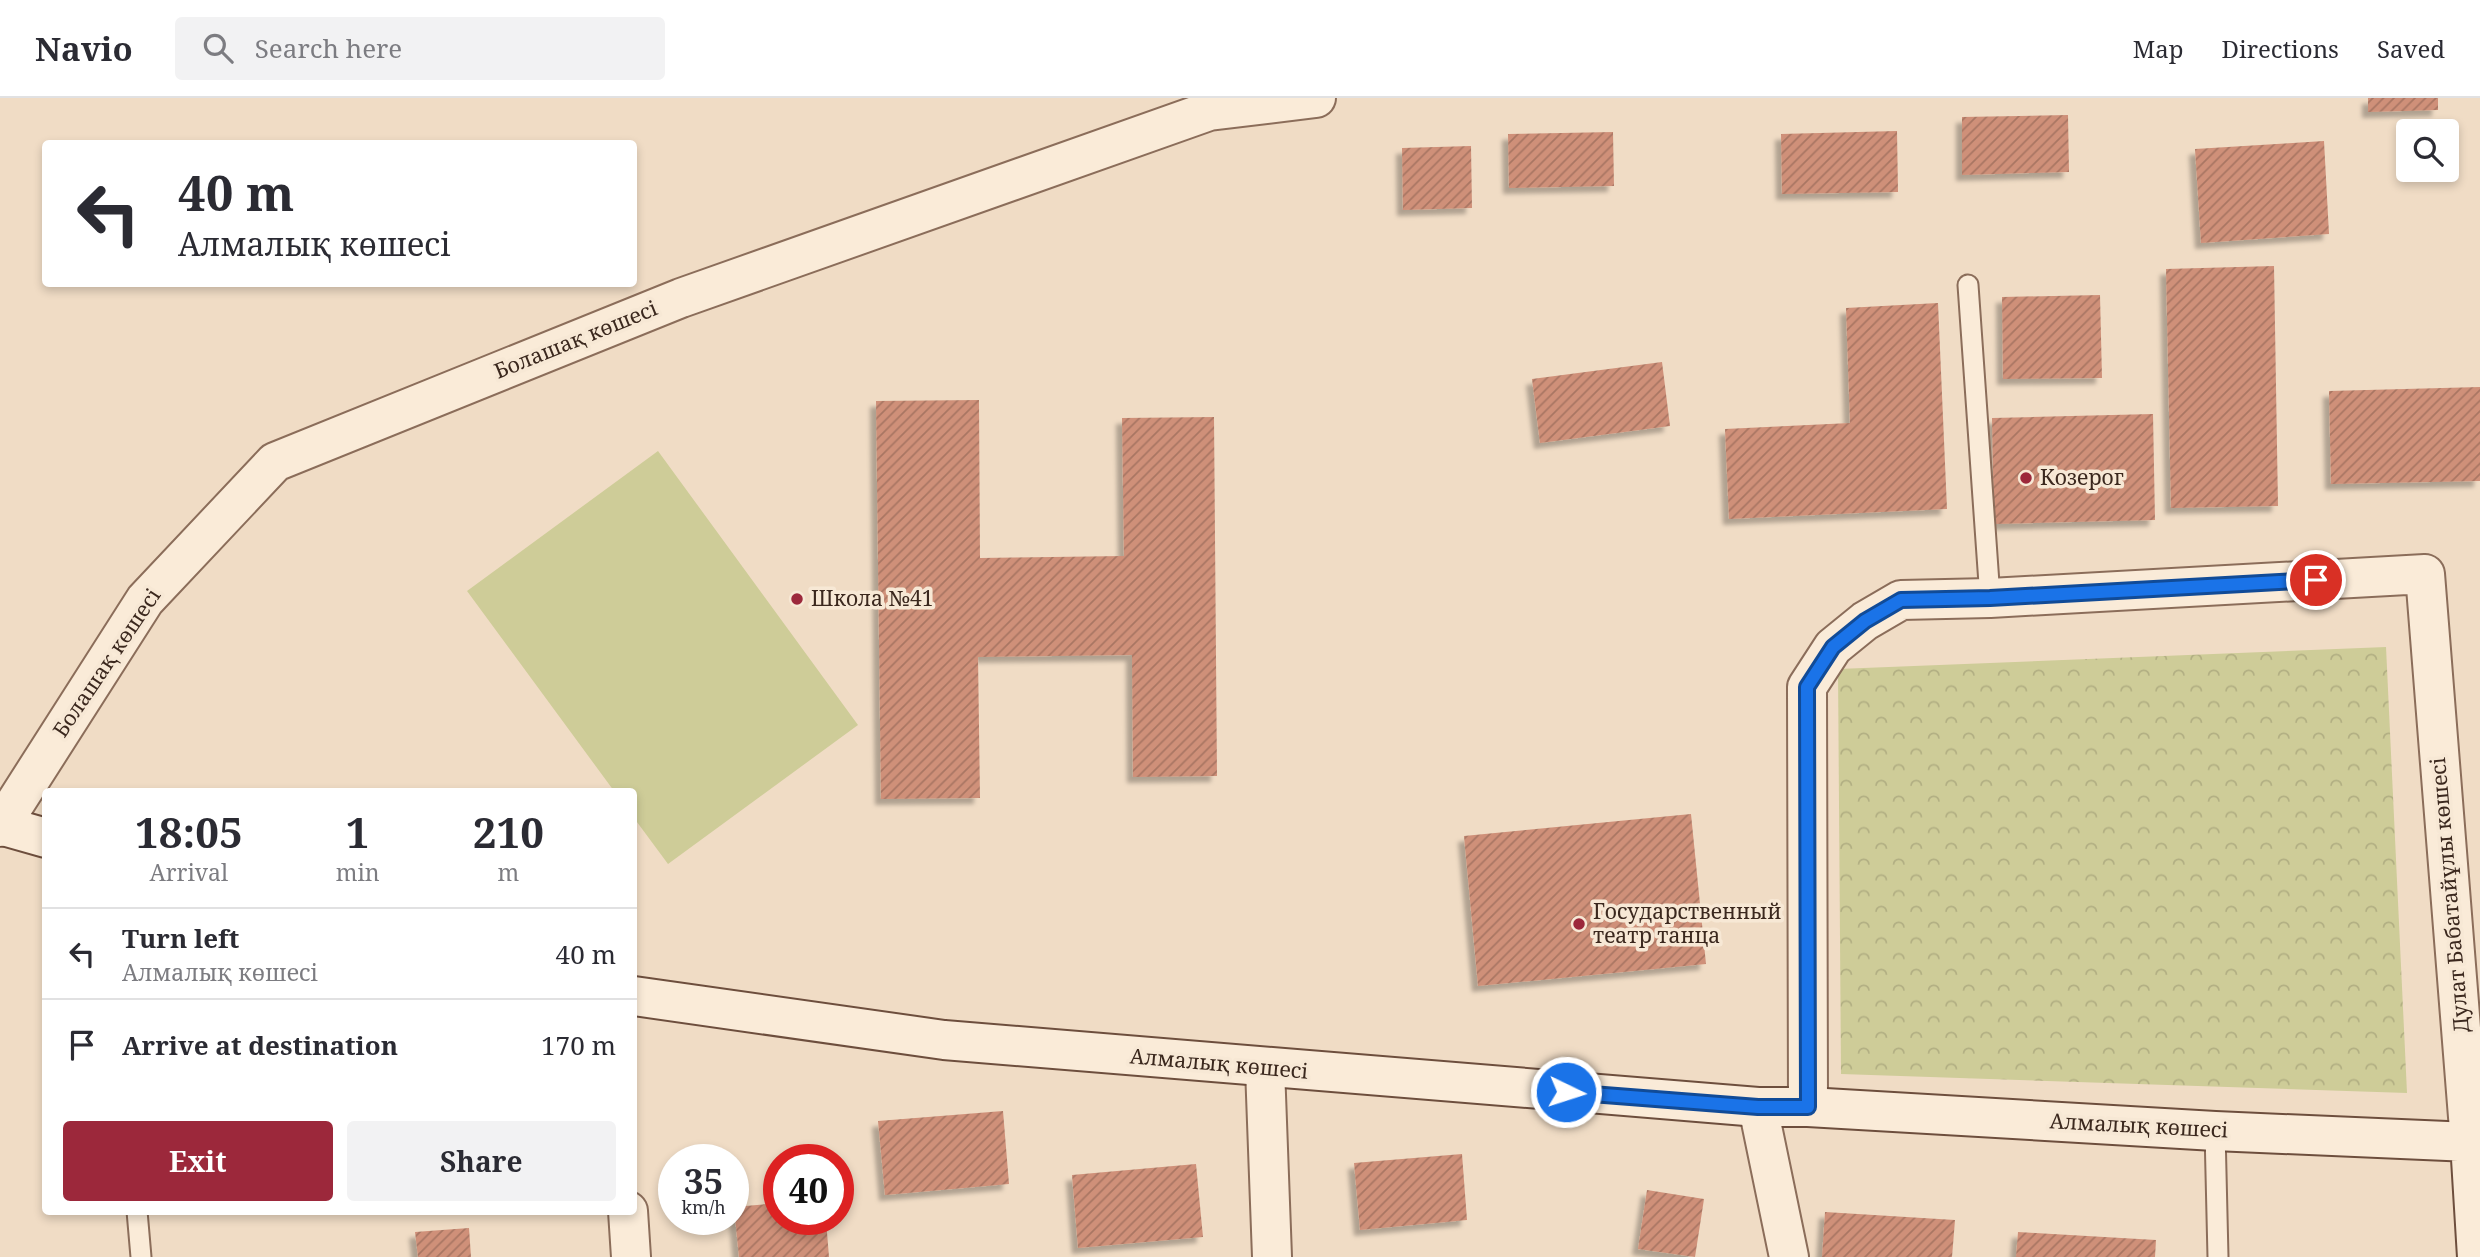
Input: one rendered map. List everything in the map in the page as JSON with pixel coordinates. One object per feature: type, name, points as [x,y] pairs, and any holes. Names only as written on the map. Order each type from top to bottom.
[{"type":"street","name":"Болашақ көшесі","points":[[1,825],[145,600],[275,461],[681,298],[1208,104],[1316,98]]},
{"type":"street","name":"Дулат Бабатайұлы көшесі","points":[[1990,598],[2425,574],[2477,1257]]},
{"type":"street","points":[[1808,1107],[1807,687],[1833,647],[1865,621],[1901,600],[1990,598]]},
{"type":"street","points":[[1,825],[42,837]]},
{"type":"street","name":"Алмалық көшесі","points":[[637,996],[944,1040],[1265,1068],[1758,1107],[1808,1107],[2215,1131],[2470,1142]]},
{"type":"street","points":[[1265,1068],[1272,1257]]},
{"type":"street","points":[[1758,1107],[1789,1257]]},
{"type":"street","points":[[628,1215],[631,1257]]},
{"type":"lane","points":[[1968,285],[1990,598]]},
{"type":"lane","points":[[2215,1131],[2218,1257]]},
{"type":"lane","points":[[137,1215],[141,1257]]},
{"type":"green space","points":[[658,451],[858,725],[668,864],[637,822],[637,788],[612,788],[467,591]]},
{"type":"green space","points":[[2386,647],[2407,1093],[1841,1074],[1838,669]]},
{"type":"building","points":[[2368,98],[2438,98],[2438,110],[2368,112]]},
{"type":"building","points":[[2068,115],[2069,172],[1962,175],[1962,117]]},
{"type":"building","points":[[1897,131],[1898,192],[1782,194],[1781,134]]},
{"type":"building","points":[[1613,132],[1614,186],[1509,188],[1508,134]]},
{"type":"building","points":[[2324,141],[2329,234],[2201,243],[2195,149]]},
{"type":"building","points":[[1471,146],[1472,208],[1403,210],[1402,148]]},
{"type":"building","points":[[2274,266],[2278,506],[2171,508],[2166,269]]},
{"type":"building","points":[[2100,295],[2102,378],[2003,379],[2002,297]]},
{"type":"building","points":[[1938,303],[1947,509],[1729,519],[1725,429],[1850,423],[1846,308]]},
{"type":"building","points":[[1662,362],[1670,426],[1540,443],[1532,379]]},
{"type":"building","points":[[2480,387],[2480,481],[2331,484],[2329,391]]},
{"type":"building","points":[[979,400],[980,558],[1124,556],[1122,418],[1214,417],[1217,776],[1133,777],[1132,655],[978,657],[980,798],[881,799],[876,401]]},
{"type":"building","points":[[2153,414],[2155,520],[1994,524],[1992,418]]},
{"type":"building","points":[[1691,814],[1706,964],[1478,986],[1464,836]]},
{"type":"building","points":[[1003,1111],[1009,1184],[885,1195],[878,1121]]},
{"type":"building","points":[[1462,1154],[1467,1220],[1360,1230],[1354,1163]]},
{"type":"building","points":[[1196,1164],[1203,1237],[1078,1248],[1072,1175]]},
{"type":"building","points":[[1647,1190],[1704,1199],[1695,1257],[1638,1249]]},
{"type":"building","points":[[763,1204],[763,1235],[827,1235],[829,1257],[739,1257],[737,1235],[749,1235],[749,1206]]},
{"type":"building","points":[[1825,1212],[1955,1220],[1952,1257],[1822,1257]]},
{"type":"building","points":[[469,1228],[471,1257],[418,1257],[415,1232]]},
{"type":"building","points":[[2018,1232],[2156,1240],[2155,1257],[2016,1257]]},
{"type":"place","name":"Козерог","points":[[2026,478]]},
{"type":"place","name":"Школа №41","points":[[797,599]]},
{"type":"place","name":"Государственный театр танца","points":[[1579,924]]},
{"type":"route","points":[[1566,1092],[1758,1107],[1808,1107],[1807,687],[1833,647],[1865,621],[1901,600],[1990,598],[2316,580]]}]
